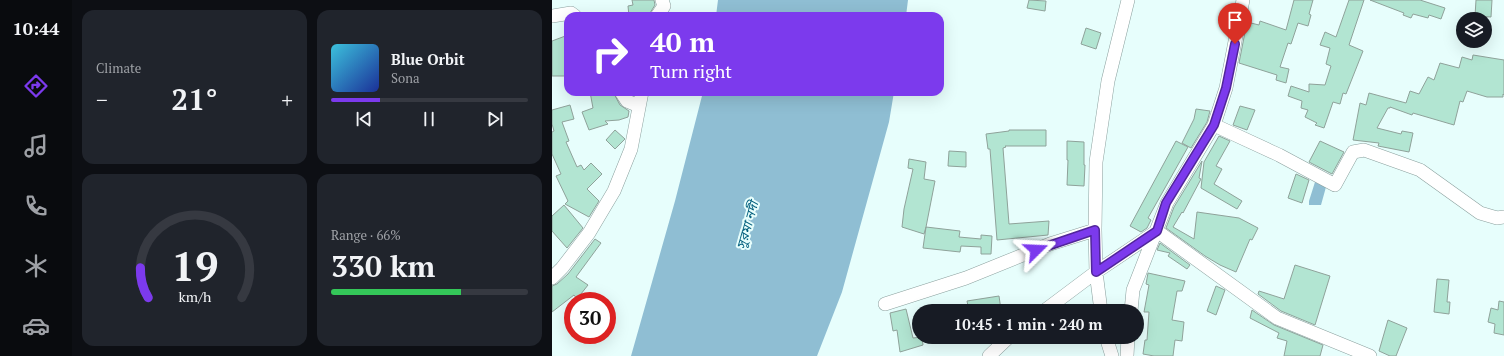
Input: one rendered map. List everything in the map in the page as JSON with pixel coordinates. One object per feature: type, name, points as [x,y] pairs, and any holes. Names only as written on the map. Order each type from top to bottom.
[{"type":"street","points":[[660,12],[664,6],[662,0]]},
{"type":"street","points":[[1100,304],[1096,272],[1096,162],[1108,81],[1128,0]]},
{"type":"street","points":[[1132,304],[1133,290],[1157,231],[1166,203],[1214,125],[1226,88],[1244,0]]},
{"type":"street","points":[[552,16],[564,14]]},
{"type":"street","points":[[624,96],[627,101],[639,106]]},
{"type":"street","points":[[552,278],[562,268],[588,233],[614,191],[631,149],[641,96]]},
{"type":"street","points":[[1214,125],[1279,155],[1335,185],[1353,152],[1364,150],[1420,170],[1480,213],[1497,218],[1504,217]]},
{"type":"street","points":[[884,304],[966,278],[1050,244],[1095,230]]},
{"type":"street","points":[[1053,304],[1096,272],[1157,231]]},
{"type":"street","points":[[1157,231],[1277,318],[1370,356]]},
{"type":"street","points":[[989,356],[1002,344]]},
{"type":"street","points":[[1108,344],[1112,356]]},
{"type":"street","points":[[1127,356],[1128,344]]},
{"type":"water","points":[[718,0],[908,0],[906,12],[716,12]]},
{"type":"water","name":"সুরমা নদী","points":[[702,96],[893,96],[889,122],[842,292],[817,356],[631,356],[675,201]]},
{"type":"water","points":[[1315,182],[1326,187],[1321,205],[1309,205],[1309,201]]},
{"type":"building","points":[[632,0],[654,0],[655,5],[651,12],[629,12],[628,6],[633,5]]},
{"type":"building","points":[[1029,0],[1046,1],[1045,11],[1027,8]]},
{"type":"building","points":[[1294,0],[1313,0],[1309,14],[1311,15],[1308,26],[1298,23],[1291,44],[1288,43],[1280,67],[1289,69],[1286,83],[1276,80],[1277,75],[1239,63],[1247,22],[1259,25],[1260,21],[1286,30]]},
{"type":"building","points":[[1349,0],[1364,0],[1349,45],[1363,51],[1346,94],[1343,93],[1340,104],[1333,102],[1324,128],[1315,125],[1317,123],[1305,117],[1308,110],[1301,108],[1302,101],[1288,96],[1291,86],[1309,92],[1309,84],[1325,85],[1331,66],[1326,64],[1330,48],[1320,45],[1325,32],[1336,37]]},
{"type":"building","points":[[1370,0],[1420,0],[1445,8],[1441,19],[1429,15],[1428,18],[1413,14],[1411,18],[1403,15],[1404,13]]},
{"type":"building","points":[[1476,0],[1492,0],[1491,12],[1475,12]]},
{"type":"building","points":[[1086,28],[1101,33],[1096,49],[1081,44]]},
{"type":"building","points":[[564,36],[564,76],[552,76],[552,41]]},
{"type":"building","points":[[1473,55],[1504,60],[1503,97],[1487,97],[1467,91],[1463,102],[1460,101],[1454,125],[1413,113],[1412,115],[1390,107],[1388,108],[1377,128],[1401,134],[1402,131],[1413,133],[1409,152],[1378,146],[1379,143],[1353,140],[1360,103],[1366,105],[1369,93],[1406,103],[1410,91],[1419,94],[1428,77],[1434,80],[1440,63],[1459,68],[1462,57],[1472,60]]},
{"type":"building","points":[[591,96],[615,96],[620,105],[629,111],[628,117],[619,120],[605,121],[608,124],[589,130],[582,112],[593,108]]},
{"type":"building","points":[[570,105],[574,119],[562,122],[569,141],[566,142],[577,167],[581,165],[584,170],[591,163],[602,174],[587,189],[599,201],[589,217],[565,204],[568,201],[556,176],[561,174],[552,154],[552,132],[554,131],[552,124],[552,110]]},
{"type":"building","points":[[1240,106],[1255,110],[1247,130],[1233,125]]},
{"type":"building","points":[[1196,109],[1210,111],[1207,122],[1191,148],[1182,143],[1194,119]]},
{"type":"building","points":[[615,130],[625,139],[615,149],[606,140]]},
{"type":"building","points":[[1009,130],[1046,130],[1046,146],[1005,146],[1006,147],[1003,148],[1009,224],[1049,221],[1048,235],[997,240],[990,149],[988,149],[986,134]]},
{"type":"building","points":[[1219,136],[1230,141],[1216,166],[1222,169],[1214,184],[1242,201],[1237,209],[1201,188],[1204,162]]},
{"type":"building","points":[[1067,141],[1084,142],[1084,186],[1067,185]]},
{"type":"building","points":[[1176,141],[1188,147],[1148,218],[1151,220],[1147,228],[1141,232],[1130,226]]},
{"type":"building","points":[[1320,141],[1344,152],[1332,174],[1309,162]]},
{"type":"building","points":[[949,151],[966,152],[966,167],[948,166]]},
{"type":"building","points":[[909,159],[926,162],[924,179],[935,181],[924,234],[902,227],[904,209],[913,169],[908,168]]},
{"type":"building","points":[[1202,161],[1199,178],[1201,179],[1183,213],[1182,212],[1173,227],[1194,239],[1197,212],[1239,218],[1258,228],[1252,240],[1250,239],[1236,272],[1205,256],[1166,228],[1174,207]]},
{"type":"building","points":[[1296,174],[1309,180],[1302,203],[1288,198]]},
{"type":"building","points":[[564,205],[583,228],[567,248],[552,231],[552,216]]},
{"type":"building","points":[[926,227],[960,231],[959,237],[981,239],[981,235],[992,236],[991,254],[981,254],[981,247],[961,246],[960,252],[923,248]]},
{"type":"building","points":[[595,239],[601,243],[576,277],[588,285],[582,292],[564,292],[564,303],[552,312],[552,286],[557,284],[568,274]]},
{"type":"building","points":[[1160,243],[1190,265],[1187,269],[1168,256],[1170,253],[1157,250]]},
{"type":"building","points":[[1295,265],[1330,276],[1315,325],[1281,311],[1258,294],[1259,291],[1284,299]]},
{"type":"building","points":[[1148,273],[1185,281],[1182,291],[1177,291],[1172,320],[1184,322],[1182,341],[1175,340],[1173,356],[1154,356],[1143,354],[1145,340],[1147,340],[1149,312],[1144,312],[1149,285],[1146,284]]},
{"type":"building","points":[[1437,279],[1449,280],[1447,302],[1450,302],[1449,314],[1434,312]]},
{"type":"building","points":[[1216,286],[1225,290],[1216,315],[1207,311]]},
{"type":"building","points":[[999,296],[1000,304],[968,304],[967,301]]},
{"type":"building","points":[[1499,301],[1504,302],[1504,335],[1494,333],[1495,324],[1488,322],[1491,308],[1498,310]]},
{"type":"building","points":[[906,309],[912,334],[912,344],[923,345],[900,352],[897,330],[893,331],[890,313]]},
{"type":"building","points":[[1252,310],[1274,325],[1323,345],[1320,356],[1284,356],[1287,341],[1277,338],[1279,333],[1250,318]]},
{"type":"building","points":[[1388,320],[1407,328],[1396,356],[1390,356],[1379,351]]},
{"type":"route","points":[[1036,250],[1095,230],[1096,272],[1157,231],[1166,203],[1214,125],[1226,88],[1235,44]]}]
